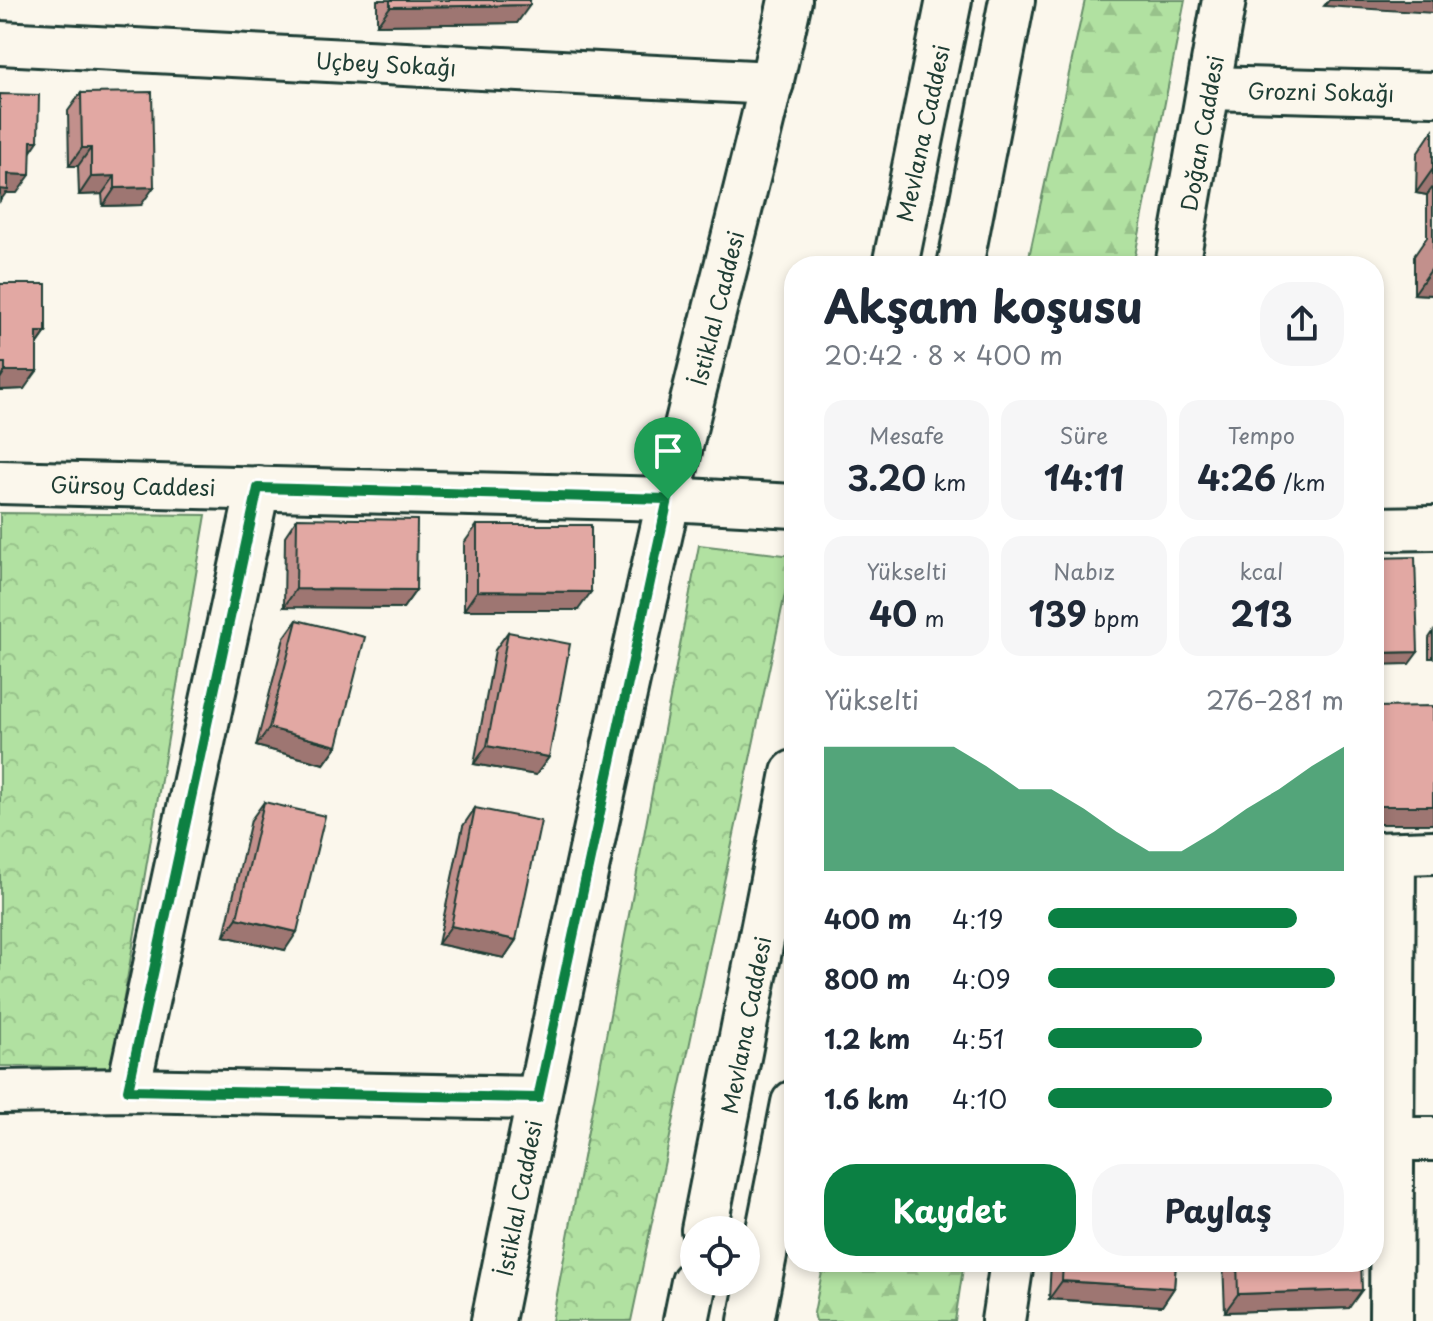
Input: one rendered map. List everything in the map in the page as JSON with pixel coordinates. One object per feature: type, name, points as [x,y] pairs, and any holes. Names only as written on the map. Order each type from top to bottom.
[{"type":"main road","name":"Mevlana Caddesi","points":[[897,256],[949,0]]},
{"type":"main road","points":[[962,256],[1012,0]]},
{"type":"main road","name":"Mevlana Caddesi","points":[[707,1216],[784,824]]},
{"type":"main road","points":[[751,1321],[784,1154]]},
{"type":"main road","points":[[686,1321],[691,1296]]},
{"type":"street","name":"İstiklal Caddesi","points":[[493,1321],[538,1098],[668,499],[790,0]]},
{"type":"street","name":"Doğan Caddesi","points":[[1179,256],[1224,0]]},
{"type":"street","name":"Uçbey Sokağı","points":[[0,43],[772,83]]},
{"type":"street","name":"Grozni Sokağı","points":[[1209,88],[1433,94]]},
{"type":"street","name":"Gürsoy Caddesi","points":[[0,482],[668,499],[784,505]]},
{"type":"street","points":[[128,1090],[258,488]]},
{"type":"street","points":[[1384,529],[1433,528]]},
{"type":"street","points":[[1391,1321],[1413,1139],[1400,853]]},
{"type":"street","points":[[0,1092],[128,1090],[538,1098]]},
{"type":"street","points":[[1003,1321],[1010,1272]]},
{"type":"green space","points":[[1085,0],[1185,0],[1135,256],[1029,256]]},
{"type":"green space","points":[[0,513],[206,515],[112,1068],[0,1066]]},
{"type":"green space","points":[[699,545],[784,555],[784,598],[631,1321],[552,1321]]},
{"type":"green space","points":[[822,1272],[962,1272],[955,1321],[816,1321],[814,1313]]},
{"type":"building","points":[[390,0],[530,0],[530,5],[390,7]]},
{"type":"building","points":[[152,92],[154,187],[115,188],[115,176],[91,177],[91,148],[82,148],[81,93]]},
{"type":"building","points":[[0,94],[39,95],[38,141],[31,141],[30,175],[8,174],[8,190],[0,189]]},
{"type":"building","points":[[0,284],[46,284],[46,332],[37,332],[37,371],[5,371],[5,363],[0,363]]},
{"type":"building","points":[[297,518],[417,520],[416,590],[296,589]]},
{"type":"building","points":[[477,525],[591,525],[591,592],[477,591]]},
{"type":"building","points":[[1415,557],[1418,652],[1384,653],[1384,558]]},
{"type":"building","points":[[297,620],[365,637],[337,746],[269,728]]},
{"type":"building","points":[[508,632],[570,644],[549,757],[487,746]]},
{"type":"building","points":[[1433,706],[1433,806],[1384,806],[1384,707]]},
{"type":"building","points":[[264,802],[325,816],[297,932],[237,918]]},
{"type":"building","points":[[475,808],[541,821],[516,940],[451,926]]},
{"type":"building","points":[[1062,1272],[1175,1272],[1174,1288],[1062,1281]]},
{"type":"building","points":[[1237,1272],[1361,1272],[1362,1290],[1238,1294]]},
{"type":"route","points":[[258,488],[668,499],[538,1098],[128,1090],[258,488]]}]
